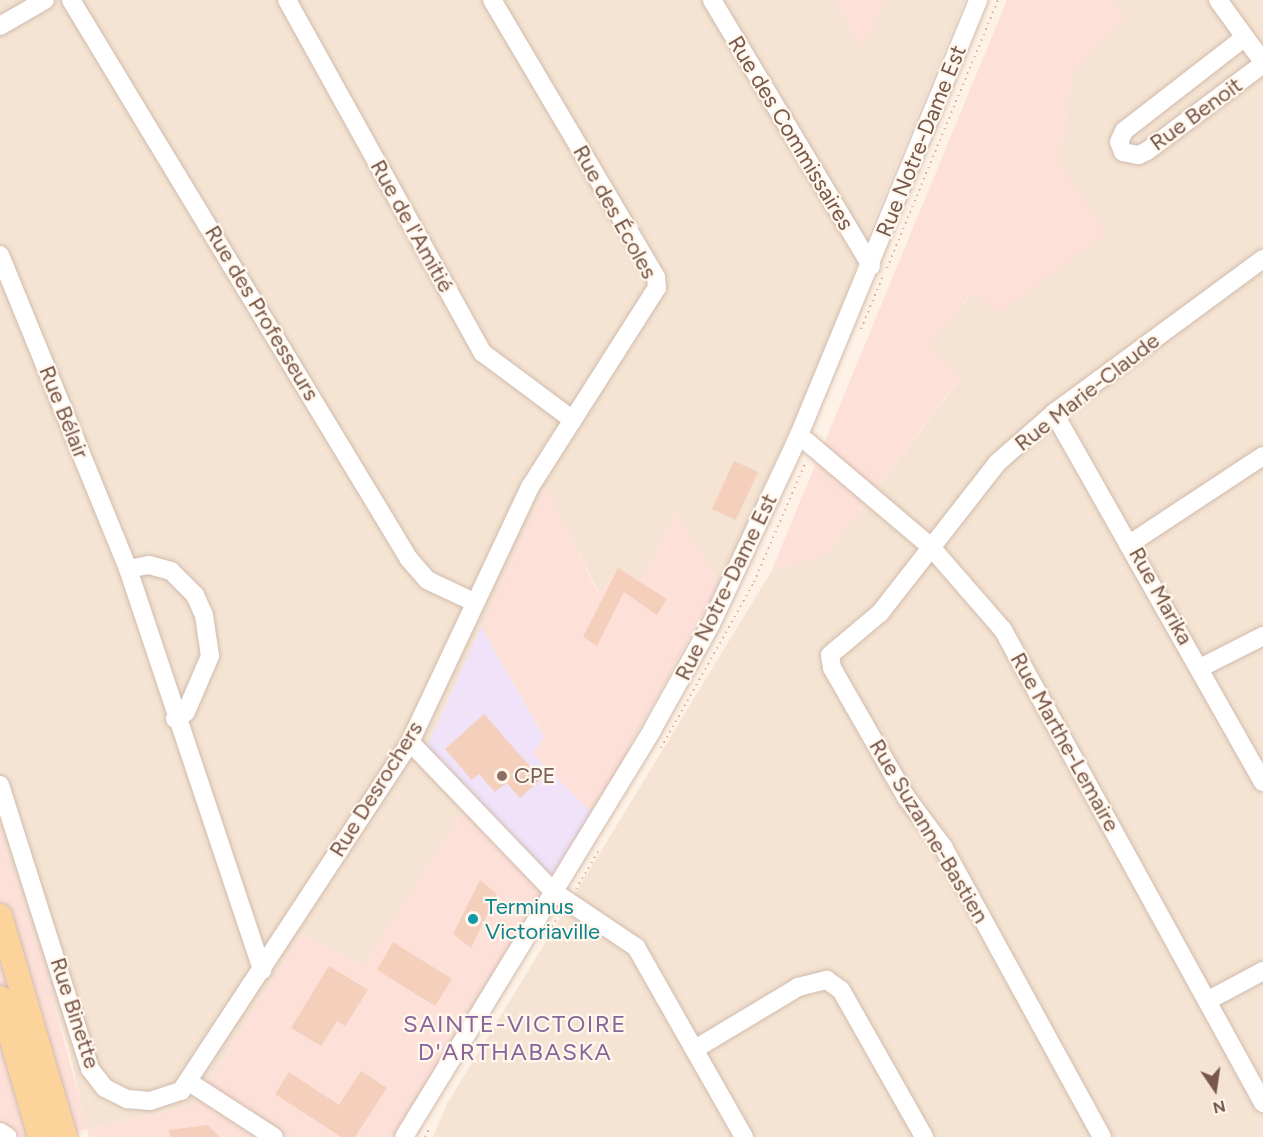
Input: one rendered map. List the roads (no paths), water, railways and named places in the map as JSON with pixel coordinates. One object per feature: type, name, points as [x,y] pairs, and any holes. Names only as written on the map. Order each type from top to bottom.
[{"type":"main road","points":[[0,916],[65,1137]]},
{"type":"main road","points":[[0,998],[40,1137]]},
{"type":"street","points":[[0,26],[45,0]]},
{"type":"street","name":"Rue des Professeurs","points":[[72,0],[409,559],[427,580],[474,602]]},
{"type":"street","name":"Rue de l'Amitié","points":[[287,0],[483,353],[573,420]]},
{"type":"street","name":"Rue des Écoles","points":[[492,0],[656,277],[653,302],[573,420]]},
{"type":"street","name":"Rue des Commissaires","points":[[712,0],[871,266]]},
{"type":"street","name":"Rue Notre-Dame Est","points":[[404,1137],[554,892],[705,634],[799,435],[871,266],[978,0]]},
{"type":"street","points":[[1218,0],[1263,63]]},
{"type":"street","name":"Rue Benoit","points":[[1245,37],[1124,131],[1119,142],[1123,152],[1139,155],[1147,151],[1263,63]]},
{"type":"street","name":"Rue Bélair","points":[[0,255],[128,569],[175,719],[262,970]]},
{"type":"street","name":"Rue Marie-Claude","points":[[930,546],[997,463],[1054,413],[1263,259]]},
{"type":"street","name":"Rue Marika","points":[[1054,413],[1131,543],[1263,782]]},
{"type":"street","name":"Rue Desrochers","points":[[189,1082],[410,742],[530,487],[573,420]]},
{"type":"street","name":"Rue Marthe-Lemaire","points":[[799,435],[930,546],[1003,630],[1263,1103]]},
{"type":"street","points":[[1131,543],[1263,456]]},
{"type":"street","name":"Rue Suzanne-Bastien","points":[[930,546],[880,613],[836,646],[830,655],[832,668],[906,797],[944,848],[1102,1137]]},
{"type":"street","points":[[128,569],[149,565],[171,571],[195,596],[204,615],[210,656],[191,702],[175,719]]},
{"type":"street","points":[[1200,668],[1263,636]]},
{"type":"street","points":[[410,742],[554,892],[636,947],[744,1137]]},
{"type":"street","name":"Rue Binette","points":[[0,785],[90,1069],[105,1088],[127,1099],[150,1101],[171,1096],[189,1082]]},
{"type":"street","points":[[1207,1001],[1263,971]]},
{"type":"street","points":[[695,1049],[798,987],[827,980],[841,990],[924,1137]]},
{"type":"street","points":[[189,1082],[274,1137]]},
{"type":"street","points":[[0,1132],[8,1137]]},
{"type":"place","name":"CPE","points":[[502,776]]},
{"type":"place","name":"Terminus Victoriaville","points":[[473,919]]},
{"type":"district","name":"SAINTE-VICTOIRE D'ARTHABASKA","points":[[515,1038]]}]
